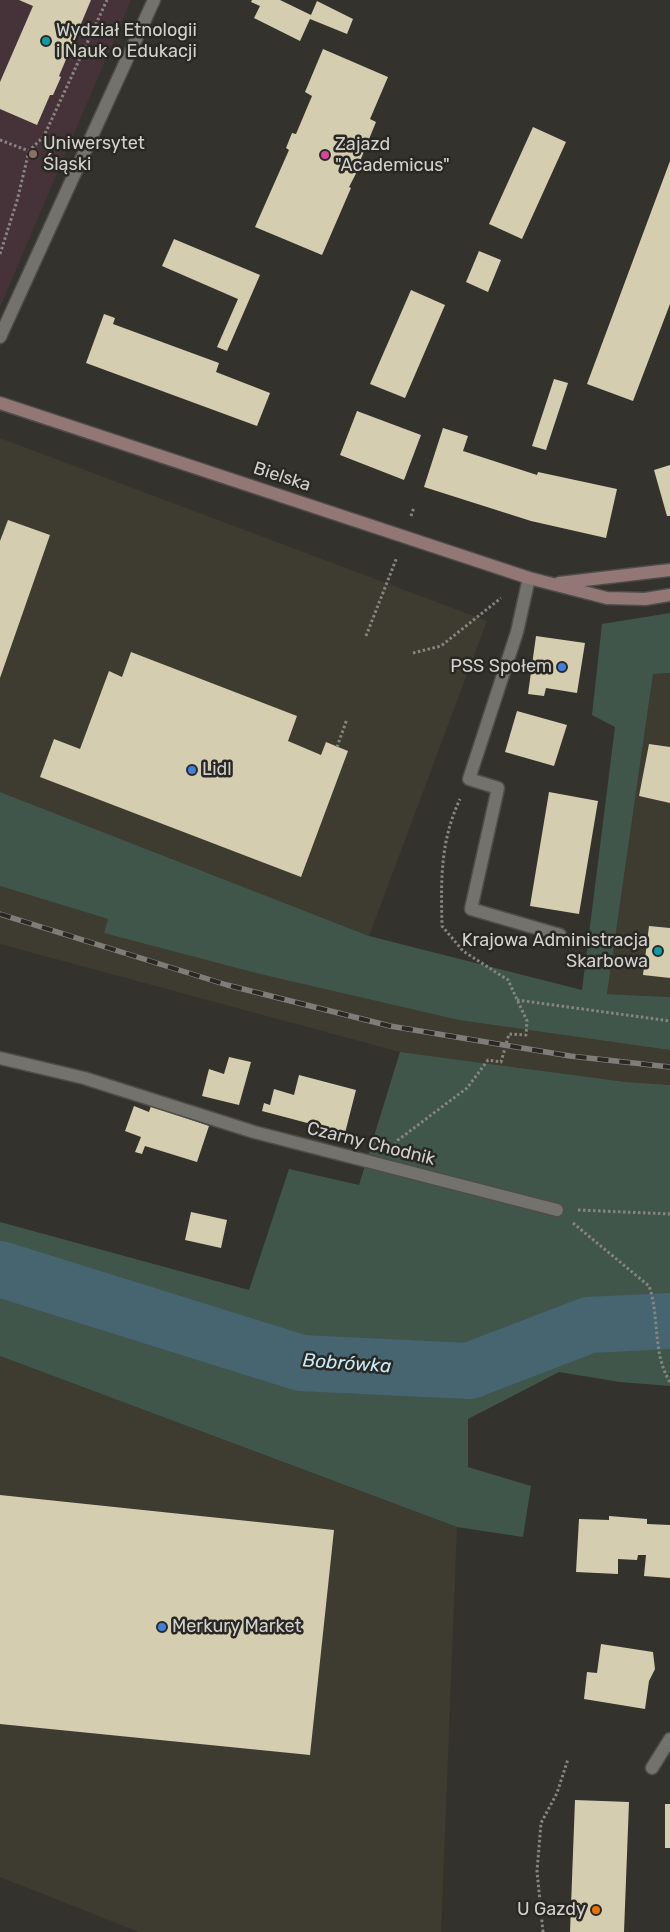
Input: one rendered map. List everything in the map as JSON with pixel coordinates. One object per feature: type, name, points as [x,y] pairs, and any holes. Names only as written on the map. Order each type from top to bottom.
[{"type":"street","points":[[0,337],[154,0]]},
{"type":"street","name":"Bielska","points":[[0,403],[529,578],[607,598],[645,599],[670,595]]},
{"type":"street","name":"Bielska","points":[[554,583],[670,570]]},
{"type":"street","points":[[529,578],[517,632],[469,779],[498,788],[471,909],[560,934]]},
{"type":"street","name":"Czarny Chodnik","points":[[0,1058],[84,1078],[254,1132],[557,1210]]},
{"type":"street","points":[[652,1768],[670,1739]]},
{"type":"path","points":[[0,254],[17,201],[29,151],[44,136],[106,0]]},
{"type":"path","points":[[0,140],[29,151]]},
{"type":"path","points":[[366,636],[414,507]]},
{"type":"path","points":[[413,653],[442,646],[504,596]]},
{"type":"path","points":[[337,747],[347,719]]},
{"type":"path","points":[[383,1164],[398,1140],[467,1088],[488,1060],[501,1062],[510,1034],[526,1035],[528,1021],[508,980],[463,951],[442,926],[441,866],[452,817],[469,779]]},
{"type":"path","points":[[518,1000],[670,1021]]},
{"type":"path","points":[[557,1210],[670,1214]]},
{"type":"path","points":[[557,1210],[648,1286],[653,1297],[658,1351],[664,1372],[670,1382]]},
{"type":"path","points":[[543,1932],[537,1872],[541,1823],[557,1793],[568,1759]]},
{"type":"shaded area","name":"Uniwersytet Śląski","points":[[0,0],[131,0],[0,307]]},
{"type":"shaded area","points":[[0,438],[487,621],[369,936],[0,792]]},
{"type":"shaded area","points":[[670,673],[670,997],[607,994],[653,674]]},
{"type":"shaded area","points":[[0,886],[108,919],[104,933],[670,1050],[670,1085],[626,1082],[400,1052],[0,944]]},
{"type":"shaded area","points":[[0,1356],[457,1527],[441,1932],[139,1932],[0,1877]]},
{"type":"green space","points":[[670,613],[670,673],[653,674],[607,994],[670,997],[670,1050],[459,1020],[260,974],[104,933],[108,919],[0,886],[0,792],[369,936],[582,990],[615,727],[592,715],[602,624]]},
{"type":"green space","points":[[400,1052],[626,1082],[670,1085],[670,1386],[620,1382],[559,1372],[468,1419],[468,1467],[531,1486],[523,1537],[457,1527],[0,1356],[0,1222],[249,1290],[289,1169],[359,1185]]},
{"type":"building","name":"Wydział Etnologii i Nauk o Edukacji","points":[[19,0],[91,0],[59,76],[61,77],[53,95],[50,95],[37,125],[0,109],[0,82],[33,6]]},
{"type":"building","points":[[252,0],[280,0],[311,15],[317,1],[353,19],[347,34],[310,19],[300,41],[254,18],[260,6],[251,2]]},
{"type":"building","name":"Zajazd \"Academicus\"","points":[[323,49],[388,77],[370,119],[376,122],[360,161],[362,162],[349,187],[351,188],[322,255],[255,227],[289,150],[286,148],[292,133],[296,134],[312,96],[305,92]]},
{"type":"building","points":[[533,127],[566,142],[522,239],[489,224]]},
{"type":"building","points":[[670,161],[670,304],[633,401],[587,384]]},
{"type":"building","points":[[174,239],[260,275],[227,351],[217,347],[238,299],[162,266]]},
{"type":"building","points":[[479,251],[501,260],[488,292],[466,282]]},
{"type":"building","points":[[411,290],[445,305],[405,398],[370,384]]},
{"type":"building","points":[[104,314],[115,318],[113,324],[219,363],[216,372],[270,393],[257,426],[86,363]]},
{"type":"building","points":[[554,379],[568,383],[546,450],[532,446]]},
{"type":"building","points":[[357,411],[421,435],[404,480],[340,455]]},
{"type":"building","points":[[443,428],[468,436],[463,451],[537,475],[538,472],[617,489],[606,538],[531,521],[424,487]]},
{"type":"building","points":[[670,465],[670,516],[667,516],[654,470]]},
{"type":"building","points":[[8,520],[50,535],[0,678],[0,541]]},
{"type":"building","points":[[536,636],[585,643],[577,693],[546,688],[544,696],[528,694]]},
{"type":"building","name":"Lidl","points":[[131,652],[297,716],[288,741],[321,755],[326,742],[348,751],[301,877],[40,777],[54,739],[80,749],[109,671],[122,677]]},
{"type":"building","points":[[517,711],[567,725],[554,766],[505,752]]},
{"type":"building","points":[[649,744],[670,747],[670,803],[639,796]]},
{"type":"building","points":[[549,792],[598,801],[579,914],[530,906]]},
{"type":"building","name":"Krajowa Administracja Skarbowa","points":[[649,926],[670,928],[670,978],[643,975]]},
{"type":"building","points":[[229,1057],[251,1062],[239,1105],[202,1096],[209,1069],[224,1074]]},
{"type":"building","points":[[299,1075],[356,1090],[345,1133],[262,1111],[264,1103],[270,1105],[274,1089],[294,1095]]},
{"type":"building","points":[[134,1106],[149,1112],[151,1106],[209,1126],[197,1162],[145,1146],[142,1154],[135,1152],[141,1137],[125,1131]]},
{"type":"building","points":[[191,1212],[227,1220],[221,1248],[185,1240]]},
{"type":"building","name":"Merkury Market","points":[[0,1495],[334,1530],[310,1755],[0,1724]]},
{"type":"building","points":[[609,1516],[647,1519],[647,1524],[670,1525],[670,1578],[644,1576],[646,1555],[638,1555],[637,1560],[618,1559],[618,1574],[576,1572],[579,1519],[609,1520]]},
{"type":"building","points":[[601,1644],[653,1652],[655,1669],[649,1681],[645,1709],[584,1699],[587,1672],[597,1673]]},
{"type":"building","points":[[575,1800],[629,1802],[624,1932],[570,1932]]},
{"type":"building","points":[[665,1804],[670,1804],[670,1848],[665,1848]]},
{"type":"waterway","name":"Bobrówka","points":[[0,1269],[301,1363],[469,1371],[589,1325],[670,1321]]},
{"type":"railway","points":[[0,914],[227,985],[390,1026],[570,1056],[670,1067]]},
{"type":"place","name":"Wydział Etnologii i Nauk o Edukacji","points":[[46,41]]},
{"type":"place","name":"Uniwersytet Śląski","points":[[33,154]]},
{"type":"place","name":"Zajazd \"Academicus\"","points":[[325,155]]},
{"type":"place","name":"PSS Społem","points":[[562,667]]},
{"type":"place","name":"Lidl","points":[[192,770]]},
{"type":"place","name":"Krajowa Administracja Skarbowa","points":[[658,951]]},
{"type":"place","name":"Merkury Market","points":[[162,1627]]},
{"type":"place","name":"U Gazdy","points":[[596,1910]]}]
